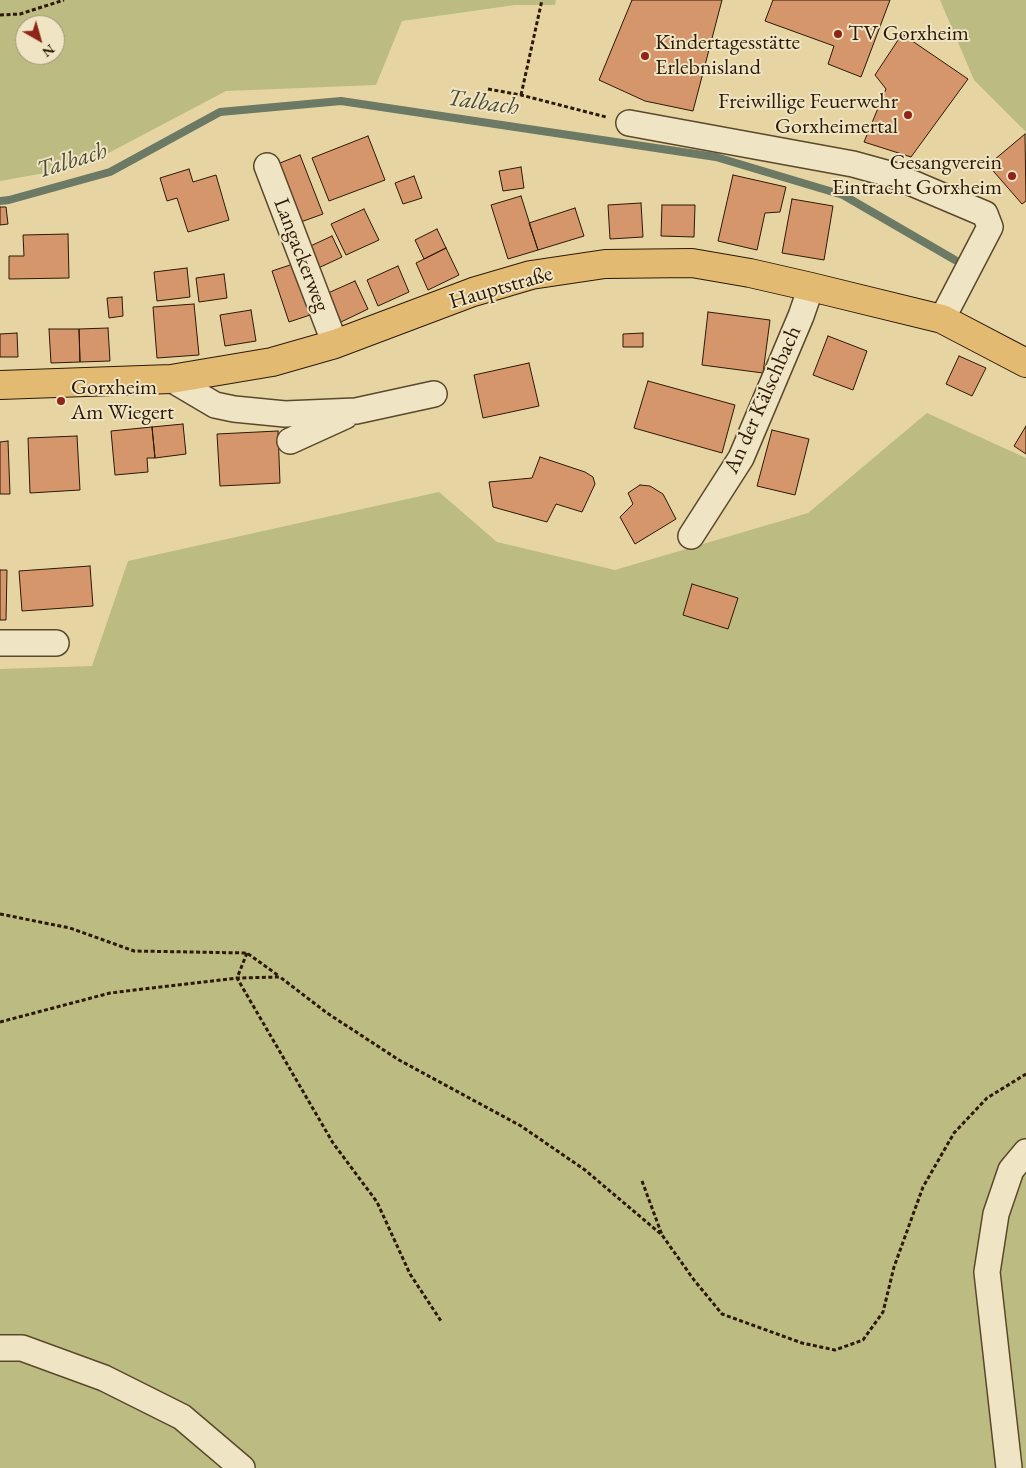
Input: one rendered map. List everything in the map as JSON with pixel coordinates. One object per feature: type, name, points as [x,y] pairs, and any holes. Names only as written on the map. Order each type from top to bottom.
[{"type":"main road","name":"Hauptstraße","points":[[0,385],[172,379],[272,362],[335,344],[473,292],[532,275],[605,264],[692,263],[811,286],[942,319],[1026,363]]},
{"type":"street","points":[[629,123],[853,164],[892,175],[978,210],[984,214],[990,227],[942,319]]},
{"type":"street","name":"Langackerweg","points":[[267,166],[335,344]]},
{"type":"street","name":"An der Kälschbach","points":[[691,536],[741,458],[801,316],[811,286]]},
{"type":"street","points":[[172,379],[215,405],[234,409],[285,414],[356,411],[434,394]]},
{"type":"street","points":[[290,441],[356,411]]},
{"type":"street","points":[[0,643],[56,643]]},
{"type":"street","points":[[1009,1468],[987,1272],[996,1214],[1011,1170],[1026,1152]]},
{"type":"street","points":[[0,1348],[22,1348],[104,1378],[182,1417],[242,1468]]},
{"type":"path","points":[[0,15],[20,14],[64,0]]},
{"type":"path","points":[[521,95],[542,0]]},
{"type":"path","points":[[488,89],[521,95],[629,123]]},
{"type":"path","points":[[0,914],[70,928],[134,951],[247,953],[327,1013],[399,1060],[521,1126],[585,1170],[662,1236],[722,1314],[802,1343],[835,1350],[863,1340],[883,1312],[894,1268],[923,1188],[954,1132],[987,1098],[1026,1074]]},
{"type":"path","points":[[237,978],[247,953]]},
{"type":"path","points":[[0,1022],[110,993],[237,978],[280,976]]},
{"type":"path","points":[[237,978],[333,1143],[377,1202],[410,1274],[441,1321]]},
{"type":"path","points":[[642,1181],[662,1236]]},
{"type":"shaded area","points":[[0,0],[556,0],[555,5],[515,5],[402,21],[376,85],[226,91],[84,166],[0,181]]},
{"type":"shaded area","points":[[940,0],[1026,0],[1026,132],[974,80]]},
{"type":"shaded area","points":[[927,413],[1026,458],[1026,1468],[0,1468],[0,669],[92,666],[128,561],[439,492],[497,542],[615,570],[808,513]]},
{"type":"building","points":[[632,0],[722,0],[693,111],[645,101],[599,80]]},
{"type":"building","name":"TV Gorxheim","points":[[773,0],[890,0],[861,77],[828,64],[834,46],[765,21]]},
{"type":"building","name":"Freiwillige Feuerwehr Gorxheimertal","points":[[902,34],[968,79],[911,157],[864,142],[886,89],[875,75]]},
{"type":"building","name":"Gesangverein Eintracht Gorxheim","points":[[1025,134],[1026,201],[1022,204],[988,165]]},
{"type":"building","points":[[368,136],[385,180],[329,201],[312,158]]},
{"type":"building","points":[[300,155],[323,214],[298,223],[275,165]]},
{"type":"building","points":[[521,167],[524,188],[503,191],[499,171]]},
{"type":"building","points":[[189,169],[193,182],[216,175],[229,220],[188,232],[177,198],[167,201],[160,178]]},
{"type":"building","points":[[733,175],[786,187],[780,212],[765,213],[757,250],[718,241]]},
{"type":"building","points":[[414,176],[422,198],[403,204],[395,183]]},
{"type":"building","points":[[521,196],[538,250],[508,259],[491,205]]},
{"type":"building","points":[[792,199],[833,206],[824,260],[782,253]]},
{"type":"building","points":[[641,203],[643,237],[610,239],[608,205]]},
{"type":"building","points":[[662,205],[695,205],[694,237],[661,236]]},
{"type":"building","points":[[0,207],[6,207],[8,224],[0,225]]},
{"type":"building","points":[[575,208],[584,236],[538,250],[529,223]]},
{"type":"building","points":[[364,209],[379,240],[346,255],[331,224]]},
{"type":"building","points":[[437,229],[446,248],[424,259],[415,240]]},
{"type":"building","points":[[68,234],[69,278],[9,279],[9,256],[24,256],[23,235]]},
{"type":"building","points":[[332,236],[342,257],[314,270],[304,249]]},
{"type":"building","points":[[446,248],[459,275],[428,290],[416,263]]},
{"type":"building","points":[[293,264],[310,315],[289,322],[272,271]]},
{"type":"building","points":[[398,266],[409,292],[378,306],[367,280]]},
{"type":"building","points":[[187,268],[190,297],[157,301],[154,272]]},
{"type":"building","points":[[224,274],[227,298],[199,302],[196,278]]},
{"type":"building","points":[[355,281],[368,309],[341,322],[328,293]]},
{"type":"building","points":[[122,297],[123,316],[109,318],[107,298]]},
{"type":"building","points":[[194,304],[199,355],[157,358],[153,307]]},
{"type":"building","points":[[251,310],[256,341],[225,346],[220,315]]},
{"type":"building","points":[[708,312],[770,320],[763,373],[702,365]]},
{"type":"building","points":[[108,328],[110,361],[80,362],[79,329]]},
{"type":"building","points":[[49,329],[79,329],[80,362],[51,363]]},
{"type":"building","points":[[17,333],[18,357],[0,357],[0,334]]},
{"type":"building","points":[[643,333],[643,347],[623,347],[623,334]]},
{"type":"building","points":[[828,336],[867,351],[853,390],[813,375]]},
{"type":"building","points":[[959,356],[986,368],[972,396],[946,384]]},
{"type":"building","points":[[529,363],[539,406],[483,418],[474,375]]},
{"type":"building","points":[[648,381],[735,405],[722,453],[634,428]]},
{"type":"building","points":[[183,424],[186,454],[155,458],[152,427]]},
{"type":"building","points":[[1026,426],[1026,454],[1014,446]]},
{"type":"building","points":[[152,427],[155,458],[147,458],[148,472],[115,475],[111,431]]},
{"type":"building","points":[[772,430],[809,439],[795,495],[757,486]]},
{"type":"building","points":[[278,431],[280,483],[220,486],[217,434]]},
{"type":"building","points":[[77,436],[80,490],[30,493],[28,438]]},
{"type":"building","points":[[8,441],[10,494],[0,494],[0,442]]},
{"type":"building","points":[[540,457],[585,472],[593,477],[595,484],[582,512],[556,504],[547,522],[493,507],[489,482],[532,478]]},
{"type":"building","points":[[640,485],[650,486],[663,494],[676,519],[635,544],[620,517],[633,504],[628,493]]},
{"type":"building","points":[[90,566],[93,606],[22,611],[19,571]]},
{"type":"building","points":[[0,570],[7,570],[6,620],[0,620]]},
{"type":"building","points":[[692,584],[738,598],[728,629],[683,615]]},
{"type":"waterway","name":"Talbach","points":[[0,201],[110,172],[220,112],[341,101],[716,157],[843,195],[955,260]]},
{"type":"place","name":"TV Gorxheim","points":[[838,34]]},
{"type":"place","name":"Kindertagesstätte Erlebnisland","points":[[645,56]]},
{"type":"place","name":"Freiwillige Feuerwehr Gorxheimertal","points":[[908,115]]},
{"type":"place","name":"Gesangverein Eintracht Gorxheim","points":[[1012,176]]},
{"type":"place","name":"Gorxheim Am Wiegert","points":[[61,401]]}]
